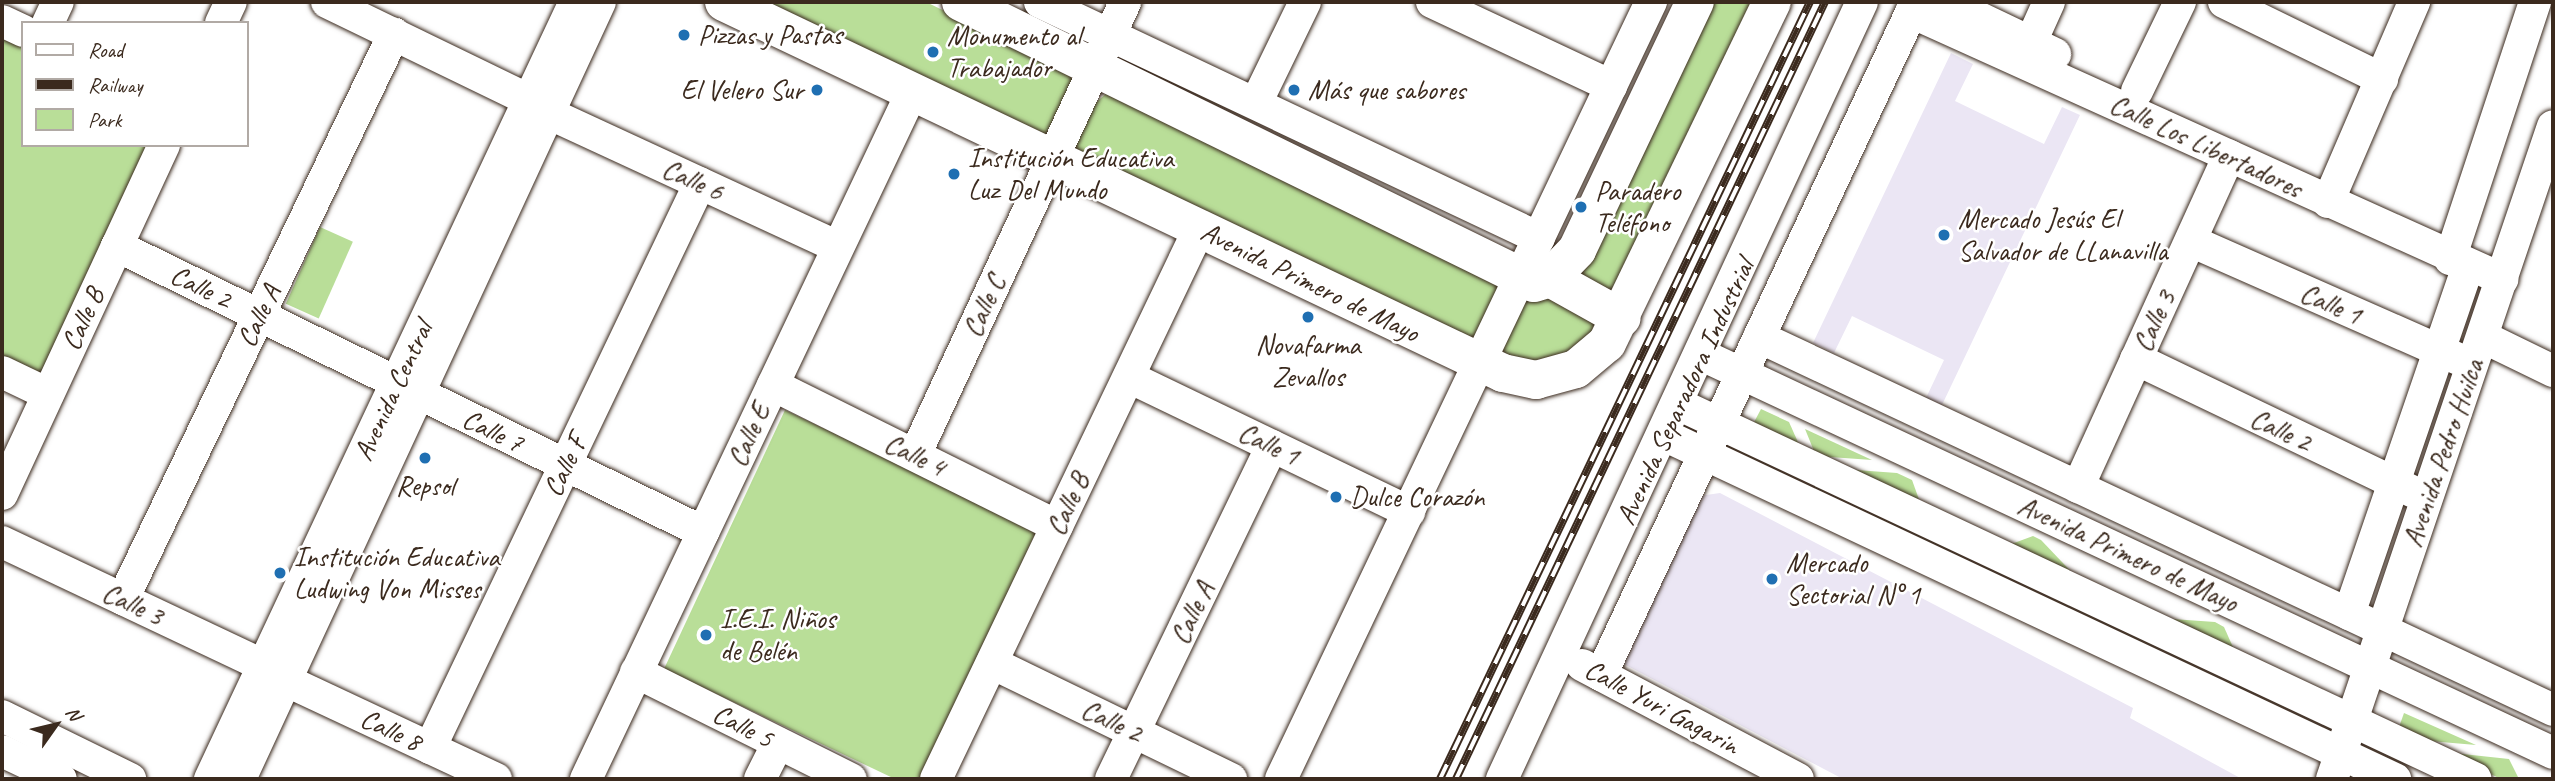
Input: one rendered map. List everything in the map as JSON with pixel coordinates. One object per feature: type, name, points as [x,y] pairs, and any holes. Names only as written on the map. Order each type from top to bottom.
[{"type":"main road","name":"Avenida Primero de Mayo","points":[[724,2],[1053,156],[1480,363]]},
{"type":"main road","points":[[961,2],[1103,50],[1535,278],[1622,318]]},
{"type":"main road","points":[[1535,278],[1577,250],[1695,2]]},
{"type":"main road","points":[[1480,363],[1517,377],[1558,377],[1590,361],[1622,318],[1772,2]]},
{"type":"street","points":[[49,21],[58,2]]},
{"type":"street","points":[[222,21],[231,2]]},
{"type":"street","points":[[327,2],[538,106]]},
{"type":"street","name":"Avenida Central","points":[[210,779],[275,673],[538,106],[575,2]]},
{"type":"street","name":"Avenida Central","points":[[538,106],[600,2]]},
{"type":"street","points":[[1040,2],[1103,50],[1256,103],[1539,238]]},
{"type":"street","name":"Calle C","points":[[915,455],[1125,2]]},
{"type":"street","points":[[1256,103],[1304,2]]},
{"type":"street","points":[[1432,2],[1477,11],[1611,86]]},
{"type":"street","points":[[1281,779],[1480,363],[1535,278],[1539,238],[1651,2]]},
{"type":"street","name":"Avenida Separadora Industrial","points":[[1502,779],[1666,436],[1862,2]]},
{"type":"street","name":"Calle Los Libertadores","points":[[1946,2],[2137,91],[2502,279]]},
{"type":"street","points":[[2031,43],[2049,2]]},
{"type":"street","points":[[2137,91],[2180,2]]},
{"type":"street","points":[[2224,2],[2382,79]]},
{"type":"street","points":[[2332,192],[2414,2]]},
{"type":"street","points":[[2349,614],[2439,352],[2459,255],[2535,2]]},
{"type":"street","name":"Avenida Separadora Industrial","points":[[1601,675],[1913,7]]},
{"type":"street","name":"Calle Los Libertadores","points":[[1913,7],[2229,156],[2332,192]]},
{"type":"street","points":[[2,22],[21,30]]},
{"type":"street","name":"Calle A","points":[[124,599],[394,34]]},
{"type":"street","name":"Calle E","points":[[586,779],[913,90]]},
{"type":"street","name":"Calle 6","points":[[538,106],[838,247]]},
{"type":"street","name":"Avenida Pedro Huilca","points":[[2337,766],[2553,126]]},
{"type":"street","name":"Calle B","points":[[2,494],[163,147]]},
{"type":"street","name":"Calle 3","points":[[2078,487],[2229,156]]},
{"type":"street","name":"Calle F","points":[[430,748],[700,183]]},
{"type":"street","name":"Calle B","points":[[936,779],[1199,229]]},
{"type":"street","name":"Calle 1","points":[[2191,241],[2439,352],[2478,350]]},
{"type":"street","name":"Calle 2","points":[[117,246],[407,389]]},
{"type":"street","name":"Avenida Primero de Mayo","points":[[1707,345],[1751,354],[1925,415],[2553,710]]},
{"type":"street","points":[[2478,350],[2553,370]]},
{"type":"street","name":"Avenida Primero de Mayo","points":[[1751,354],[2370,667],[2553,753]]},
{"type":"street","name":"Calle 2","points":[[2136,359],[2394,485],[2427,498]]},
{"type":"street","points":[[2,372],[48,394]]},
{"type":"street","name":"Calle 1","points":[[1129,377],[1409,512]]},
{"type":"street","name":"Calle 4","points":[[772,385],[1057,526]]},
{"type":"street","name":"Calle 7","points":[[407,389],[703,532]]},
{"type":"street","name":"Avenida Primero de Mayo","points":[[1680,405],[2476,779]]},
{"type":"street","points":[[1666,436],[2337,766],[2395,779]]},
{"type":"street","name":"Calle A","points":[[1111,779],[1272,446]]},
{"type":"street","name":"Calle 3","points":[[2,542],[275,673]]},
{"type":"street","name":"Calle Yuri Gagarin","points":[[1562,654],[1798,779]]},
{"type":"street","name":"Calle 2","points":[[992,663],[1231,779]]},
{"type":"street","name":"Calle 5","points":[[636,672],[851,779]]},
{"type":"street","name":"Avenida Central","points":[[240,779],[275,673]]},
{"type":"street","name":"Calle 8","points":[[275,673],[496,779]]},
{"type":"street","points":[[2,716],[130,779]]},
{"type":"street","points":[[760,779],[778,743]]},
{"type":"street","points":[[2,751],[41,775]]},
{"type":"shaded area","name":"Mercado Jesús El Salvador de LLanavilla","points":[[1951,53],[1973,64],[1955,101],[2044,144],[2062,107],[2080,115],[1942,405],[1926,398],[1944,360],[1852,316],[1834,353],[1813,343]]},
{"type":"shaded area","name":"Mercado Sectorial N° 1","points":[[1720,493],[2133,708],[2130,718],[2242,779],[1843,779],[1620,662],[1699,496]]},
{"type":"green space","points":[[744,2],[926,2],[1073,73],[1078,81],[1052,140]]},
{"type":"green space","points":[[1705,2],[1758,2],[1615,294],[1581,278],[1579,266]]},
{"type":"green space","points":[[2,33],[21,41],[21,147],[153,147],[40,380],[2,361]]},
{"type":"green space","points":[[1108,92],[1503,287],[1472,344],[1074,149],[1093,105]]},
{"type":"green space","points":[[320,227],[353,242],[319,318],[286,304]]},
{"type":"green space","points":[[1522,284],[1614,321],[1571,367],[1487,361]]},
{"type":"green space","points":[[1761,409],[1789,422],[1801,449],[1752,426]]},
{"type":"green space","points":[[785,410],[1037,530],[920,779],[895,779],[664,669]]},
{"type":"green space","points":[[1805,429],[1872,460],[1816,456]]},
{"type":"green space","points":[[1842,469],[1897,473],[1912,480],[1921,505]]},
{"type":"green space","points":[[2033,536],[2041,540],[2082,583],[2006,546]]},
{"type":"green space","points":[[2158,618],[2215,622],[2224,627],[2236,654]]},
{"type":"green space","points":[[2404,713],[2476,745],[2418,740],[2398,730]]},
{"type":"green space","points":[[2444,752],[2509,759],[2519,779],[2501,779]]},
{"type":"railway","points":[[1440,779],[1810,2]]},
{"type":"railway","points":[[1456,779],[1825,2]]},
{"type":"place","name":"Pizzas y Pastas","points":[[684,35]]},
{"type":"place","name":"Monumento al Trabajador","points":[[933,52]]},
{"type":"place","name":"El Velero Sur","points":[[817,90]]},
{"type":"place","name":"Más que sabores","points":[[1294,90]]},
{"type":"place","name":"Institución Educativa Luz Del Mundo","points":[[954,174]]},
{"type":"place","name":"Paradero Teléfono","points":[[1581,207]]},
{"type":"place","name":"Mercado Jesús El Salvador de LLanavilla","points":[[1944,235]]},
{"type":"place","name":"Novafarma Zevallos","points":[[1308,317]]},
{"type":"place","name":"Repsol","points":[[425,458]]},
{"type":"place","name":"Dulce Corazón","points":[[1336,497]]},
{"type":"place","name":"Institución Educativa Ludwing Von Misses","points":[[280,573]]},
{"type":"place","name":"Mercado Sectorial N° 1","points":[[1772,579]]},
{"type":"place","name":"I.E.I. Niños de Belén","points":[[706,635]]}]
